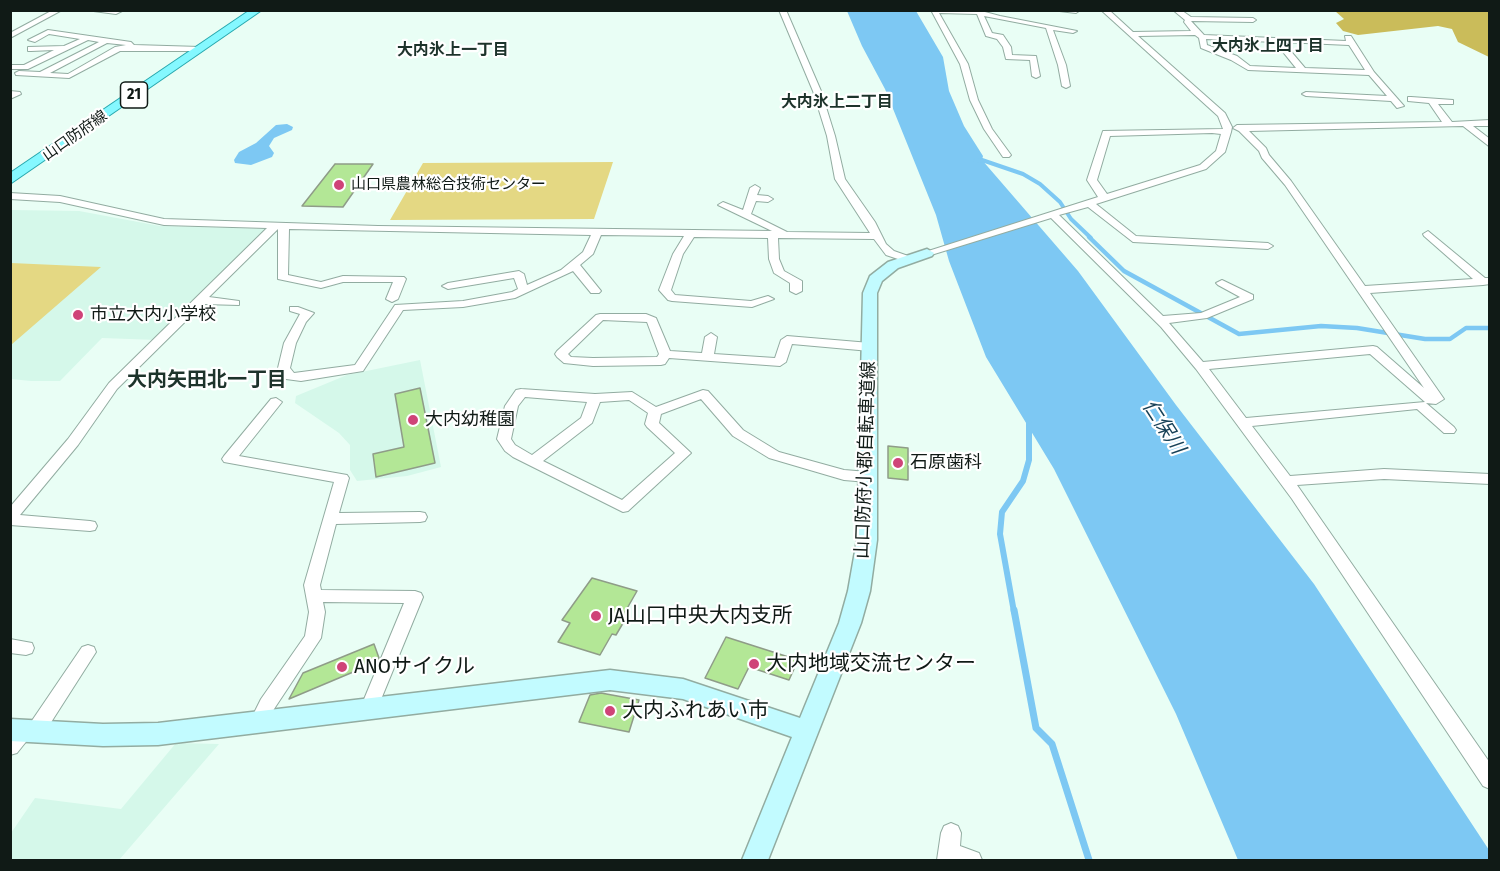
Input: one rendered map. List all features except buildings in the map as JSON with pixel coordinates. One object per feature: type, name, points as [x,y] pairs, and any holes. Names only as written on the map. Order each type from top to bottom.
[{"type":"main road","name":"山口防府線","points":[[10,180],[257,10]]},
{"type":"main road","name":"山口防府小郡自転車道線","points":[[755,861],[849,623],[859,591],[867,540],[870,293],[875,279],[893,265],[922,255]]},
{"type":"main road","points":[[20,735],[147,734],[258,723],[569,684],[632,681],[684,689],[807,730]]},
{"type":"street","points":[[10,27],[23,27],[36,23],[59,10]]},
{"type":"street","points":[[89,10],[116,12],[121,10]]},
{"type":"street","points":[[782,10],[817,90],[831,136],[840,179],[890,252],[922,255],[1203,167],[1220,152],[1228,130],[1226,120],[1104,10]]},
{"type":"street","points":[[1006,155],[974,100],[963,64],[934,11],[970,10],[1073,31]]},
{"type":"street","points":[[1054,10],[1076,11]]},
{"type":"street","points":[[1176,10],[1189,19],[1253,20]]},
{"type":"street","points":[[981,12],[988,34],[1000,37],[1010,57],[1033,58],[1036,76]]},
{"type":"street","points":[[1189,19],[1187,22],[1199,35],[1204,46],[1234,58],[1248,68],[1371,73]]},
{"type":"street","points":[[1044,24],[1062,65],[1066,86]]},
{"type":"street","points":[[10,36],[23,27]]},
{"type":"street","points":[[32,40],[48,32],[104,42],[131,44],[129,47]]},
{"type":"street","points":[[1131,34],[1350,40],[1371,73],[1397,102],[1306,94]]},
{"type":"street","points":[[10,67],[25,67],[85,39]]},
{"type":"street","points":[[1277,39],[1303,71]]},
{"type":"street","points":[[41,74],[104,42]]},
{"type":"street","points":[[69,76],[118,49],[129,47],[200,49]]},
{"type":"street","points":[[31,49],[65,48]]},
{"type":"street","points":[[19,72],[89,78]]},
{"type":"street","points":[[1411,99],[1450,102]]},
{"type":"street","points":[[1432,101],[1442,117],[1450,124]]},
{"type":"street","points":[[1464,123],[1490,144]]},
{"type":"street","points":[[1106,198],[1092,180],[1106,133],[1490,123]]},
{"type":"street","points":[[1200,366],[1373,350],[1430,400],[1438,399],[1288,183],[1265,156],[1263,150],[1241,128]]},
{"type":"street","points":[[746,215],[753,193],[768,199]]},
{"type":"street","points":[[10,196],[60,200],[164,222],[378,229],[877,236]]},
{"type":"street","points":[[1089,203],[1133,239],[1268,246]]},
{"type":"street","points":[[723,205],[781,231],[778,235],[774,259],[779,273],[796,281],[796,291]]},
{"type":"street","points":[[1047,216],[1160,320],[1200,366],[1286,481],[1483,760],[1490,780]]},
{"type":"street","points":[[280,225],[282,278],[321,285],[343,279],[400,279],[392,299]]},
{"type":"street","points":[[10,519],[73,442],[113,387],[280,225]]},
{"type":"street","points":[[308,313],[301,321],[290,344],[284,368],[290,376],[301,377],[359,368],[399,307],[463,304],[525,291],[565,272],[588,254],[597,232]]},
{"type":"street","points":[[691,233],[678,254],[665,290],[672,298],[752,304],[768,299]]},
{"type":"street","points":[[1428,234],[1486,282]]},
{"type":"street","points":[[574,265],[596,291]]},
{"type":"street","points":[[448,286],[462,279],[519,274],[525,291]]},
{"type":"street","points":[[1362,290],[1486,282]]},
{"type":"street","points":[[1160,320],[1207,315],[1249,297],[1222,283]]},
{"type":"street","points":[[202,300],[235,303]]},
{"type":"street","points":[[294,309],[322,315]]},
{"type":"street","points":[[600,317],[646,317],[652,320],[665,354],[660,361],[593,362],[568,360],[561,354],[600,317]]},
{"type":"street","points":[[708,356],[711,337]]},
{"type":"street","points":[[665,354],[780,362],[787,340],[870,347]]},
{"type":"street","points":[[633,391],[655,412],[652,424],[684,453],[623,507],[533,461],[510,447],[504,439],[513,406],[521,393],[595,398],[633,391]]},
{"type":"street","points":[[655,412],[703,394],[738,433],[774,455],[844,474],[868,477]]},
{"type":"street","points":[[533,461],[587,420],[595,398]]},
{"type":"street","points":[[258,723],[267,704],[313,638],[317,612],[312,585],[342,478],[229,459],[276,402]]},
{"type":"street","points":[[1241,423],[1420,405],[1449,430]]},
{"type":"street","points":[[1286,481],[1384,474],[1490,478]]},
{"type":"street","points":[[331,519],[420,517]]},
{"type":"street","points":[[10,519],[90,526]]},
{"type":"street","points":[[314,596],[415,597],[369,709]]},
{"type":"street","points":[[20,735],[88,652]]},
{"type":"street","points":[[949,849],[972,861]]},
{"type":"shaded area","points":[[1335,11],[1489,11],[1489,57],[1458,42],[1452,29],[1438,26],[1358,35],[1343,31],[1336,23],[1344,19]]},
{"type":"shaded area","points":[[613,162],[594,219],[390,220],[423,163]]},
{"type":"shaded area","points":[[11,210],[79,211],[160,226],[270,229],[157,340],[102,338],[60,381],[31,381],[11,379]]},
{"type":"shaded area","points":[[11,263],[101,267],[11,345]]},
{"type":"shaded area","points":[[420,360],[441,467],[407,476],[357,481],[350,470],[350,445],[339,433],[295,403],[296,396],[347,375]]},
{"type":"shaded area","points":[[176,743],[219,744],[119,860],[11,860],[11,833],[35,798],[121,809]]},
{"type":"water","name":"仁保川","points":[[847,11],[916,11],[943,57],[949,91],[964,126],[983,156],[982,160],[1078,271],[1176,405],[1314,584],[1489,850],[1489,860],[1238,860],[1176,714],[1054,469],[986,357],[949,261],[936,215],[885,89],[862,46]]},
{"type":"water","points":[[287,124],[293,127],[292,130],[274,138],[269,146],[274,153],[272,157],[251,165],[235,163],[234,160],[239,152],[256,143],[276,125]]},
{"type":"waterway","points":[[975,161],[982,160],[1023,174],[1040,184],[1060,202],[1071,219],[1091,238]]},
{"type":"waterway","points":[[1089,237],[1124,271],[1239,334],[1321,326],[1357,328],[1425,339],[1450,339],[1466,328],[1490,328]]},
{"type":"waterway","points":[[1014,612],[1000,534],[1002,512],[1023,481],[1029,460],[1029,423]]},
{"type":"waterway","points":[[1014,610],[1036,728],[1052,744],[1089,860]]},
{"type":"place","name":"山口県農林総合技術センター","points":[[339,185]]},
{"type":"place","name":"市立大内小学校","points":[[78,315]]},
{"type":"place","name":"大内幼稚園","points":[[413,420]]},
{"type":"place","name":"石原歯科","points":[[898,463]]},
{"type":"place","name":"JA山口中央大内支所","points":[[596,616]]},
{"type":"place","name":"大内地域交流センター","points":[[754,664]]},
{"type":"place","name":"ANOサイクル","points":[[342,667]]},
{"type":"place","name":"大内ふれあい市","points":[[610,711]]},
{"type":"district","name":"大内氷上四丁目","points":[[1268,47]]},
{"type":"district","name":"大内氷上一丁目","points":[[453,51]]},
{"type":"district","name":"大内氷上二丁目","points":[[837,103]]},
{"type":"district","name":"大内矢田北一丁目","points":[[207,380]]}]
